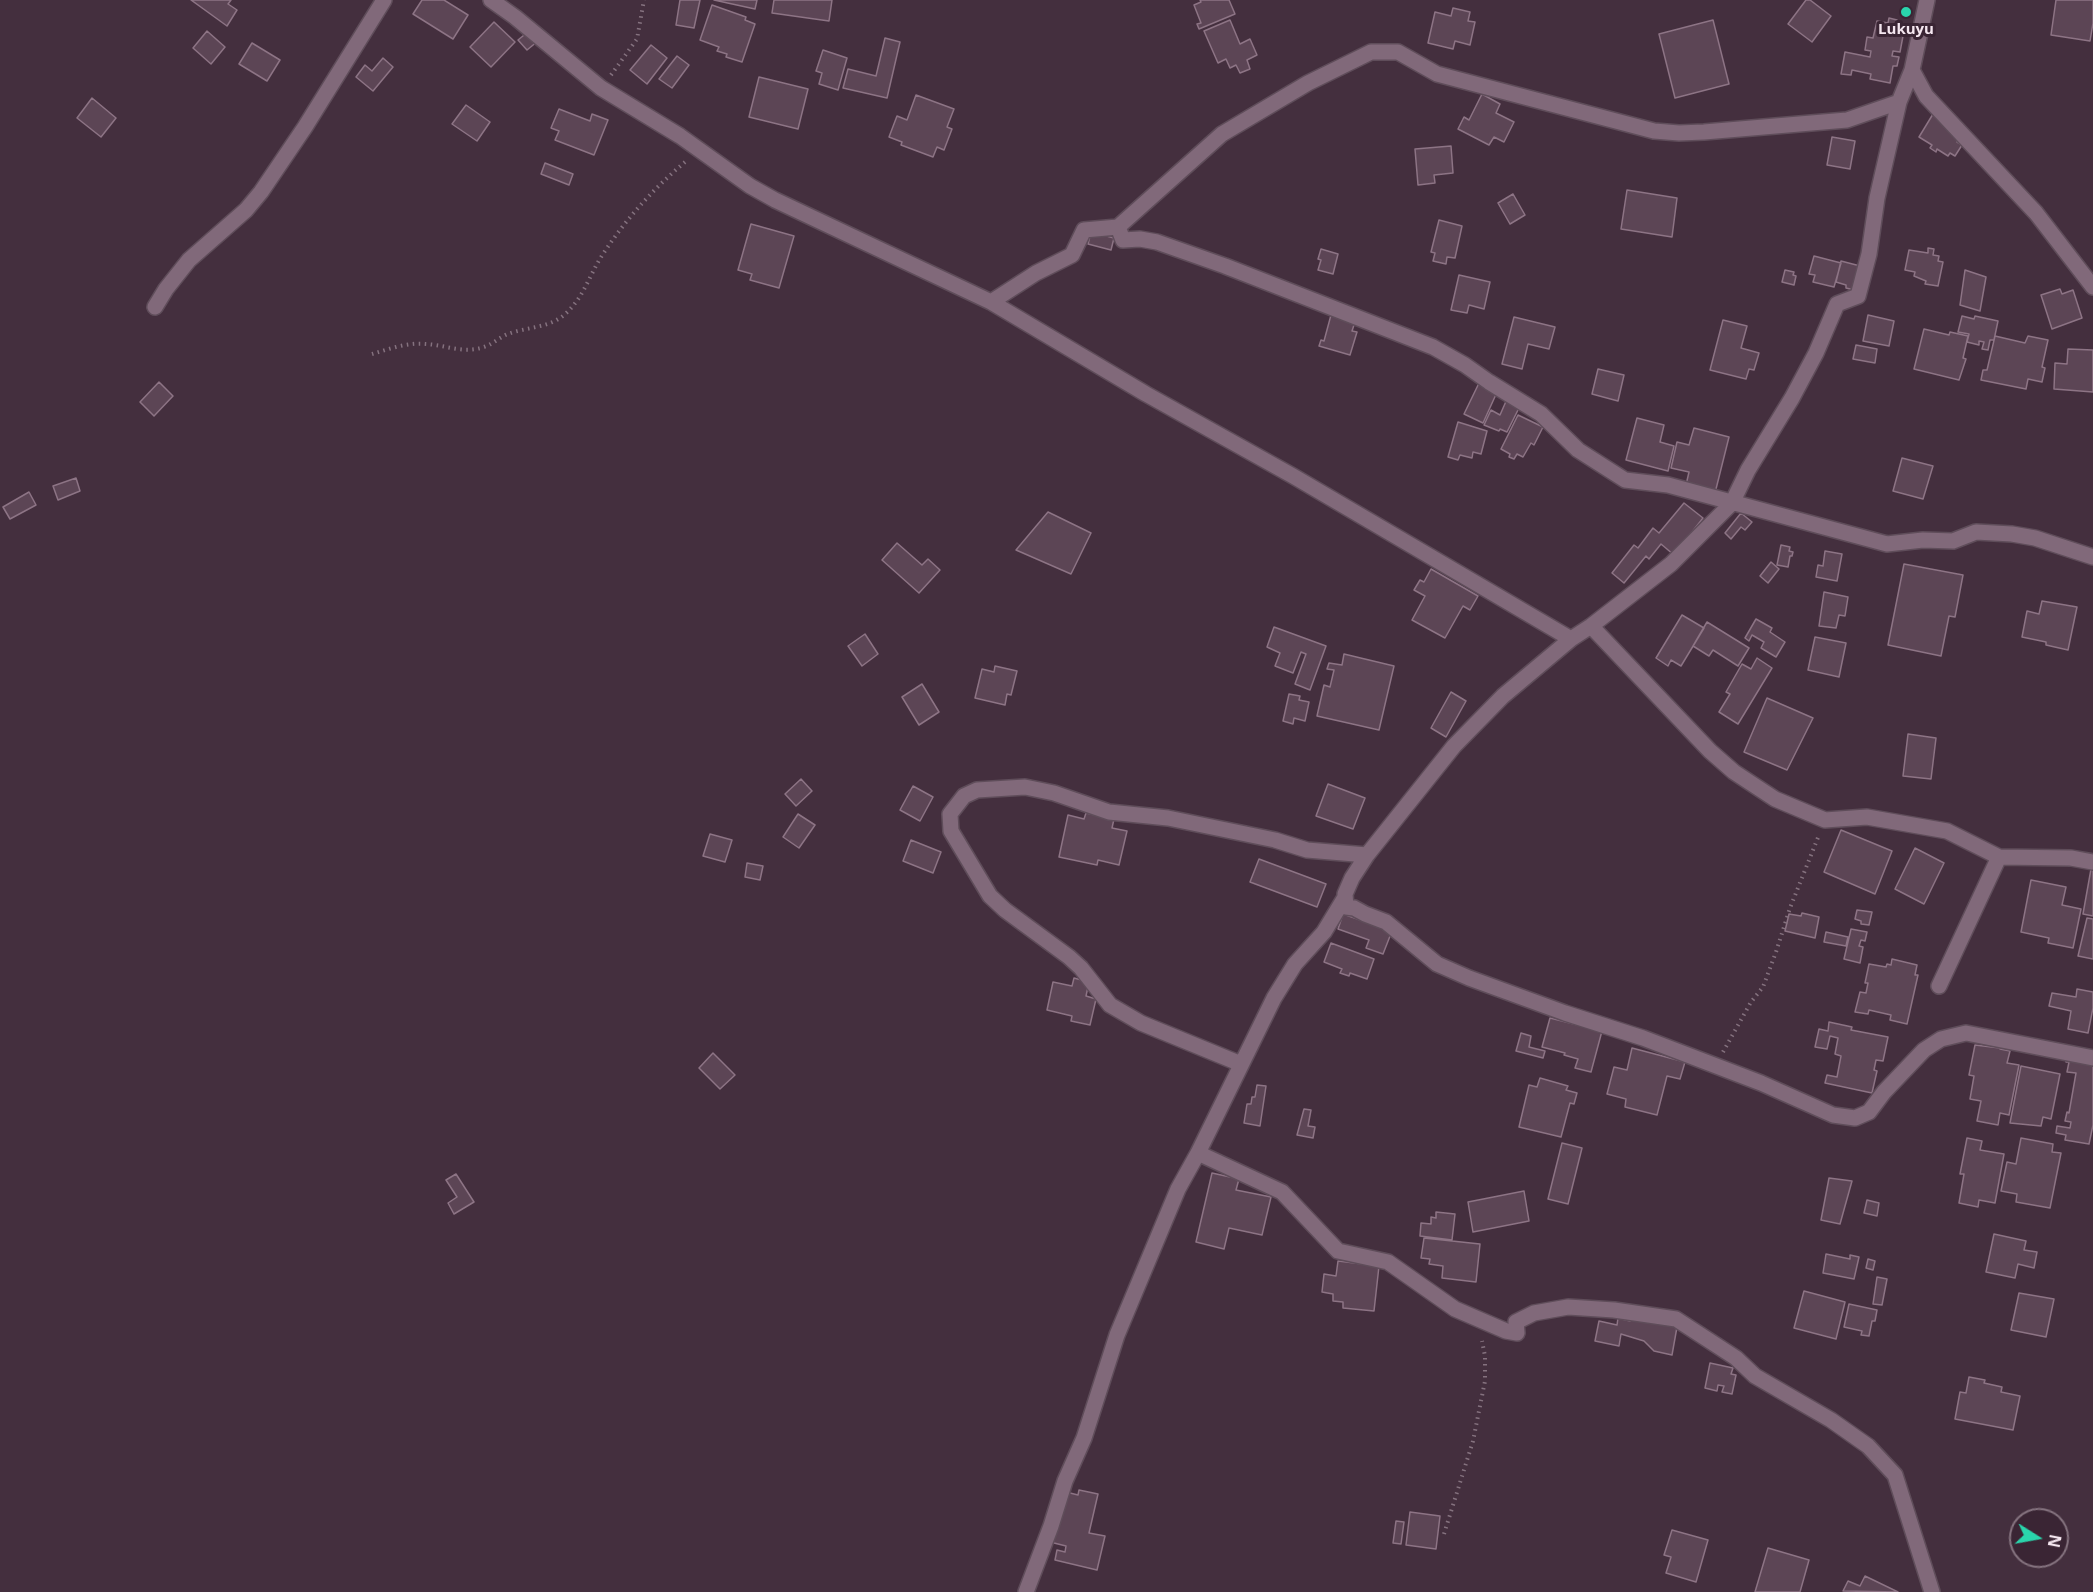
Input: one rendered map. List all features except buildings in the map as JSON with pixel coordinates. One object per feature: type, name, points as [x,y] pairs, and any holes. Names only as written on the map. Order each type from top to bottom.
[{"type":"street","points":[[154,307],[189,260],[246,210],[261,192],[305,127],[384,0]]},
{"type":"street","points":[[491,0],[601,87],[680,136],[750,186],[991,302],[1571,639]]},
{"type":"street","points":[[1026,1592],[1065,1481],[1084,1438],[1117,1335],[1178,1189],[1274,998],[1295,964],[1324,932],[1344,898],[1347,887],[1367,855],[1454,746],[1503,696],[1571,639],[1671,564],[1732,502],[1816,353],[1836,304],[1858,296],[1869,254],[1876,198],[1899,102],[1912,70],[1927,0]]},
{"type":"street","points":[[991,302],[1036,273],[1072,255],[1084,230],[1118,227],[1222,134],[1308,83],[1371,52],[1398,52],[1437,74],[1654,131],[1704,132],[1847,120],[1899,102]]},
{"type":"street","points":[[1912,70],[1926,96],[2036,213],[2093,287]]},
{"type":"street","points":[[1118,227],[1123,240],[1140,239],[1177,249],[1433,347],[1541,414],[1578,450],[1625,480],[1668,485],[1887,544],[1923,540],[1953,541],[1976,532],[2012,534],[2035,538],[2093,557]]},
{"type":"street","points":[[1591,626],[1688,729],[1734,772],[1775,800],[1825,820],[1867,817],[1947,831],[1999,857],[2071,858],[2093,862]]},
{"type":"street","points":[[1241,1064],[1141,1023],[1110,1005],[1081,968],[1069,957],[1005,910],[990,896],[951,831],[949,821],[952,810],[964,796],[972,791],[1025,787],[1054,793],[1109,812],[1168,818],[1275,840],[1307,850],[1367,855]]},
{"type":"street","points":[[1939,986],[1999,857]]},
{"type":"street","points":[[1344,898],[1346,907],[1354,908],[1386,922],[1437,964],[1510,993],[1643,1038],[1761,1083],[1833,1115],[1855,1118],[1869,1112],[1884,1092],[1924,1050],[1941,1039],[1966,1033],[2093,1058]]},
{"type":"street","points":[[1198,1153],[1282,1192],[1338,1251],[1388,1262],[1455,1309],[1506,1331],[1517,1333],[1516,1322],[1534,1313],[1568,1307],[1614,1310],[1676,1319],[1736,1358],[1755,1376],[1831,1420],[1868,1446],[1895,1475],[1932,1592]]},
{"type":"path","points":[[601,87],[637,39],[644,0]]},
{"type":"path","points":[[372,354],[425,344],[464,350],[476,349],[507,334],[562,317],[579,300],[601,256],[629,217],[661,182],[699,150]]},
{"type":"path","points":[[1715,1066],[1762,987],[1825,820]]},
{"type":"path","points":[[1444,1534],[1473,1441],[1485,1381],[1485,1356],[1478,1320]]},
{"type":"place","name":"Lukuyu","points":[[1906,12]]}]
